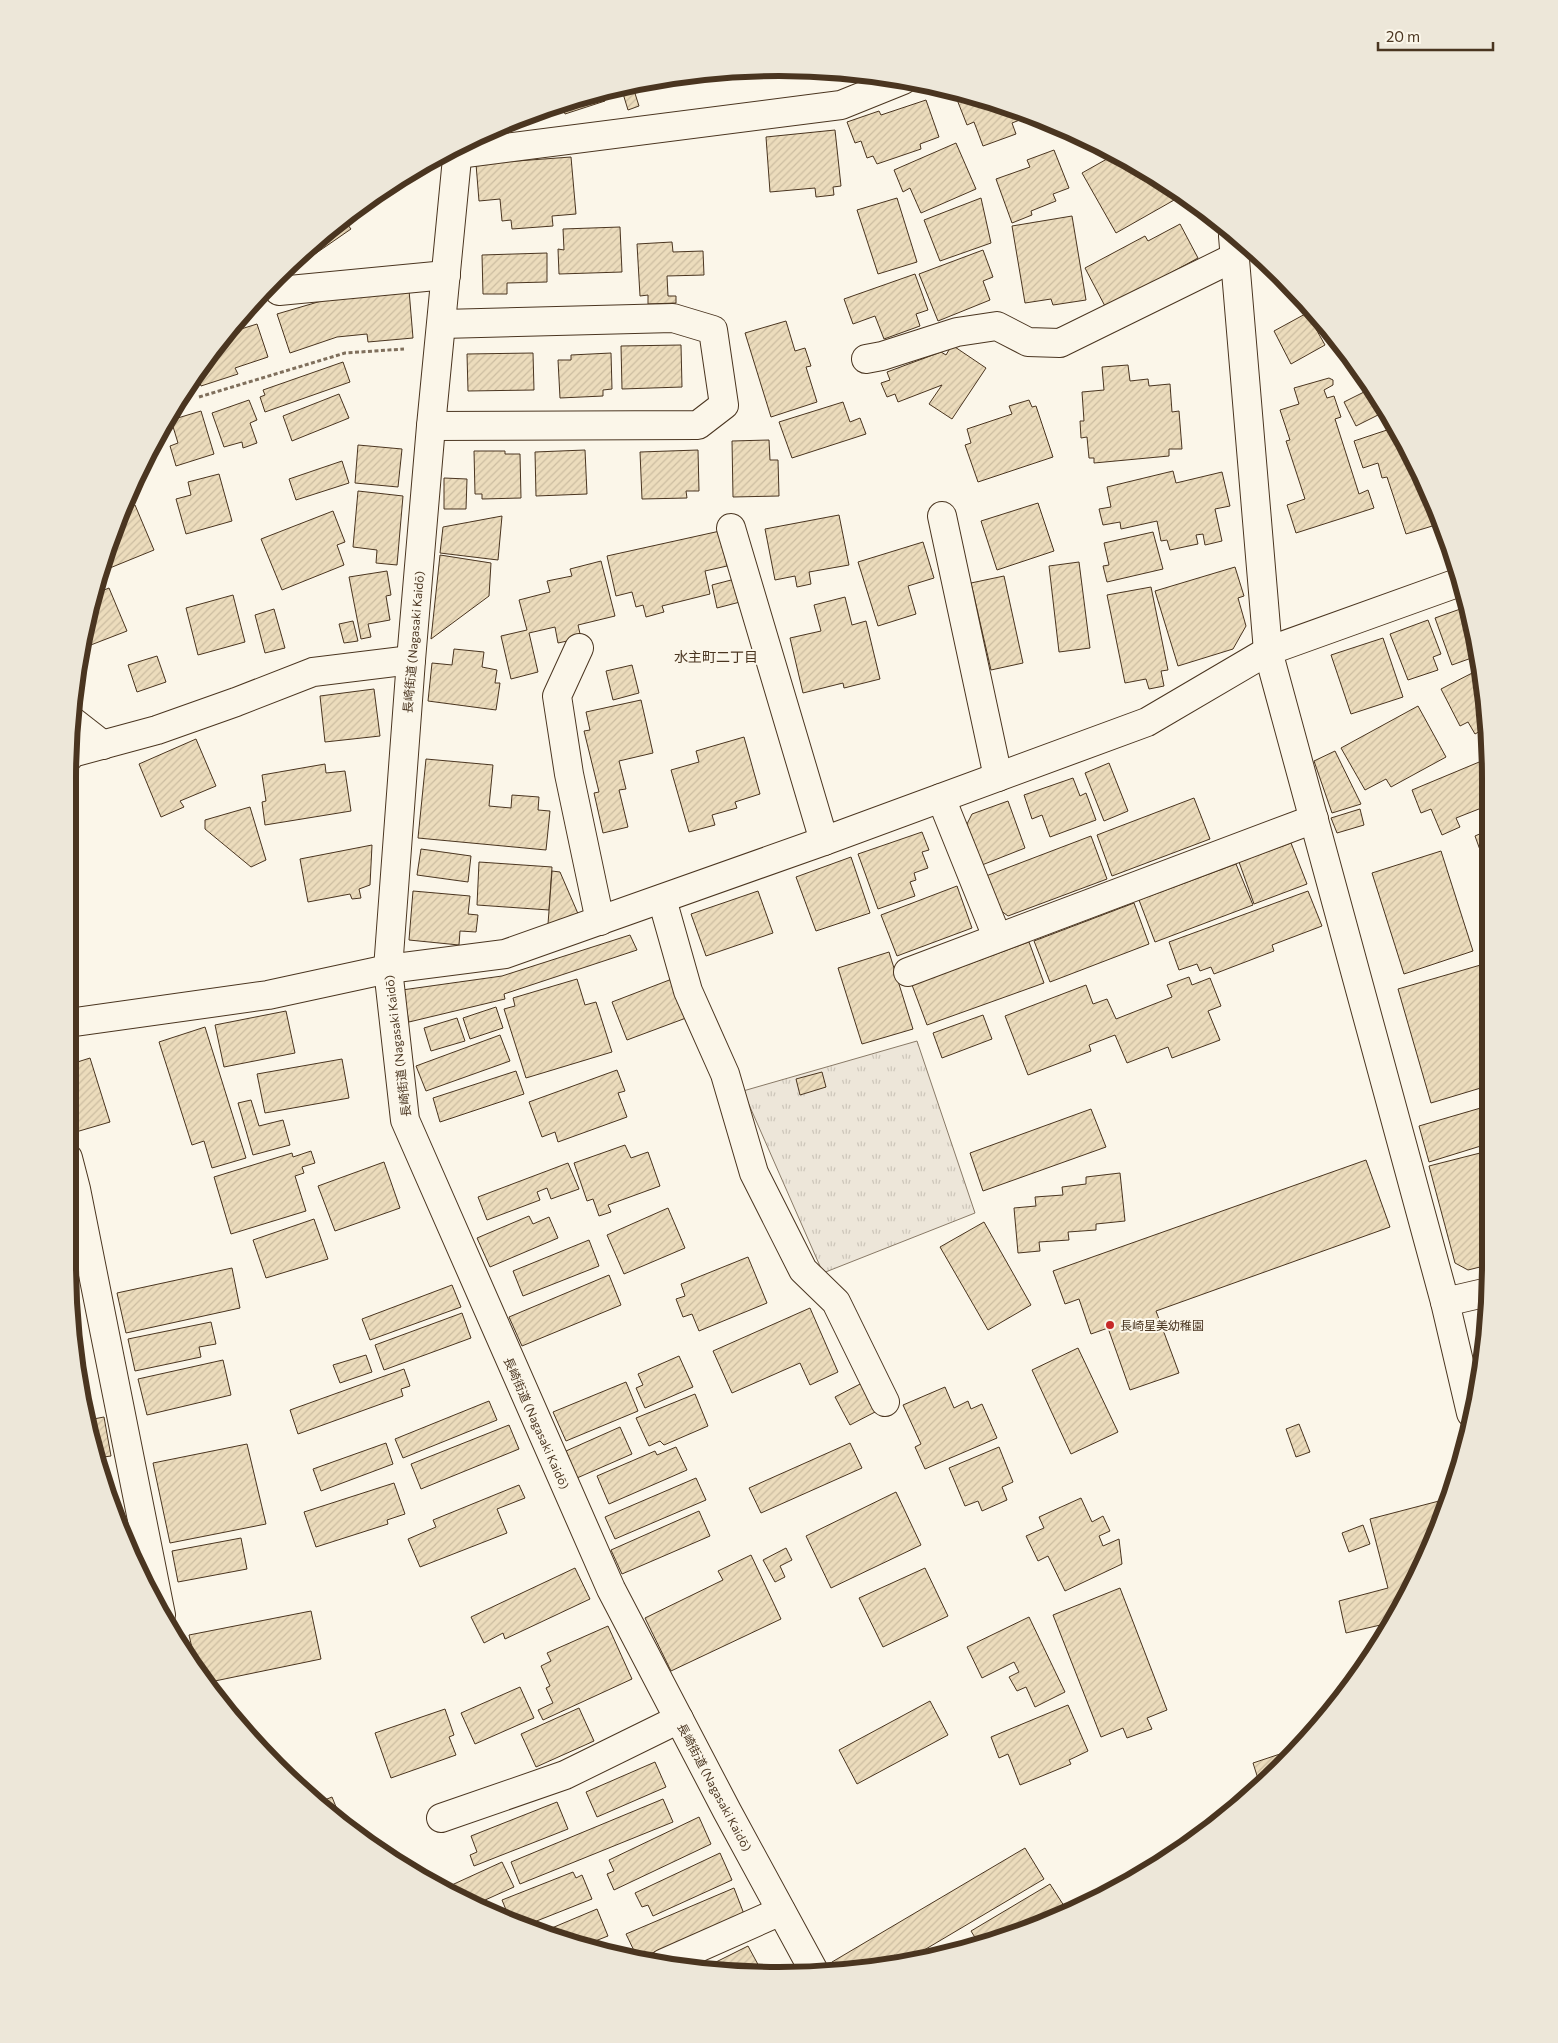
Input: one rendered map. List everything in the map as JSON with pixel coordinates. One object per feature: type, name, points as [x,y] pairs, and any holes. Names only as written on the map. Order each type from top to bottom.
[{"type":"street","points":[[466,150],[841,105],[883,84]]},
{"type":"street","name":"長崎街道 (Nagasaki Kaidō)","points":[[458,154],[431,426],[411,660],[388,970],[405,1120],[607,1580],[811,1966]]},
{"type":"street","points":[[866,359],[882,356],[957,332],[997,326],[1028,342],[1060,343],[1234,246],[1268,651],[1445,1302],[1468,1401]]},
{"type":"street","points":[[279,291],[446,275]]},
{"type":"street","points":[[431,426],[698,425],[724,405],[713,330],[673,318],[441,335]]},
{"type":"street","points":[[942,516],[998,777]]},
{"type":"street","points":[[731,528],[824,841]]},
{"type":"street","points":[[76,1022],[268,995],[388,970],[505,954],[824,841],[1147,722],[1268,651],[1454,584]]},
{"type":"street","points":[[579,648],[557,696],[569,774],[600,921]]},
{"type":"street","points":[[77,752],[157,730],[210,712],[313,672],[411,660]]},
{"type":"street","points":[[79,726],[103,745]]},
{"type":"street","points":[[941,798],[997,938]]},
{"type":"street","points":[[908,972],[1314,818]]},
{"type":"street","points":[[662,899],[688,990],[725,1074],[754,1173],[803,1270],[836,1302],[885,1402]]},
{"type":"street","points":[[76,1188],[156,1587]]},
{"type":"street","points":[[1445,1302],[1481,1293]]},
{"type":"street","points":[[441,1818],[565,1775],[679,1719]]},
{"type":"street","points":[[674,1959],[781,1911]]},
{"type":"path","points":[[199,398],[345,353],[441,335]]},
{"type":"green space","points":[[917,1041],[975,1213],[823,1273],[743,1091]]},
{"type":"building","points":[[634,92],[639,106],[628,110],[623,94]]},
{"type":"building","points":[[604,98],[605,101],[565,114],[564,111],[597,100]]},
{"type":"building","points":[[957,99],[1020,120],[1012,123],[1016,134],[983,146],[974,122],[967,125]]},
{"type":"building","points":[[926,100],[939,137],[920,144],[921,149],[877,164],[873,156],[867,158],[861,141],[855,143],[847,122],[879,111],[881,115]]},
{"type":"building","points":[[835,130],[841,186],[833,187],[834,195],[816,197],[815,188],[770,192],[766,137]]},
{"type":"building","points":[[956,143],[976,189],[921,213],[910,188],[903,192],[894,170]]},
{"type":"building","points":[[1054,150],[1069,188],[1053,194],[1056,201],[1031,211],[1032,215],[1012,223],[996,179],[1030,167],[1027,160]]},
{"type":"building","points":[[571,157],[576,214],[552,216],[553,226],[512,229],[511,220],[502,221],[500,199],[479,201],[476,164]]},
{"type":"building","points":[[1108,158],[1130,170],[1175,199],[1116,233],[1082,173]]},
{"type":"building","points":[[897,198],[917,262],[878,274],[857,210]]},
{"type":"building","points":[[981,198],[991,243],[940,261],[924,220]]},
{"type":"building","points":[[1072,216],[1086,300],[1053,305],[1051,299],[1025,303],[1012,226]]},
{"type":"building","points":[[347,224],[351,229],[306,260]]},
{"type":"building","points":[[1180,224],[1198,258],[1106,308],[1085,268],[1145,236],[1148,241]]},
{"type":"building","points":[[620,227],[622,272],[559,274],[558,249],[564,250],[563,229]]},
{"type":"building","points":[[672,242],[673,252],[703,251],[704,275],[667,276],[668,296],[676,296],[676,303],[648,304],[648,295],[640,296],[637,244]]},
{"type":"building","points":[[983,250],[993,277],[983,281],[990,300],[938,321],[919,274]]},
{"type":"building","points":[[547,253],[547,282],[507,283],[507,294],[483,294],[482,255]]},
{"type":"building","points":[[915,274],[928,310],[916,314],[920,326],[884,339],[875,316],[853,324],[844,299]]},
{"type":"building","points":[[409,290],[413,338],[368,342],[367,334],[337,337],[290,353],[277,314],[335,297]]},
{"type":"building","points":[[1305,314],[1312,322],[1325,345],[1291,364],[1274,331]]},
{"type":"building","points":[[786,321],[795,351],[805,348],[811,366],[806,367],[817,402],[771,417],[745,333]]},
{"type":"building","points":[[257,324],[268,357],[235,368],[238,374],[201,386],[200,382],[221,351],[239,329]]},
{"type":"building","points":[[681,345],[682,387],[622,389],[621,346]]},
{"type":"building","points":[[952,345],[986,368],[952,419],[929,404],[942,385],[898,402],[895,394],[887,397],[881,383],[890,380],[887,372],[941,352],[946,355]]},
{"type":"building","points":[[533,353],[534,390],[468,391],[467,354]]},
{"type":"building","points":[[611,353],[612,389],[603,390],[603,396],[560,398],[558,360],[571,360],[571,355]]},
{"type":"building","points":[[343,362],[350,382],[265,412],[260,397],[265,395],[263,390]]},
{"type":"building","points":[[1128,365],[1130,381],[1148,379],[1149,386],[1170,384],[1172,412],[1179,411],[1182,449],[1169,449],[1169,456],[1094,463],[1094,458],[1089,458],[1087,437],[1081,438],[1080,421],[1084,421],[1082,392],[1104,390],[1102,367]]},
{"type":"building","points":[[1329,378],[1333,380],[1333,385],[1324,390],[1327,398],[1334,396],[1341,417],[1335,419],[1359,494],[1368,490],[1374,508],[1296,533],[1287,505],[1305,499],[1286,441],[1290,440],[1280,410],[1299,404],[1294,388]]},
{"type":"building","points":[[1365,392],[1379,414],[1356,426],[1344,402]]},
{"type":"building","points":[[339,394],[349,418],[292,441],[283,416]]},
{"type":"building","points":[[249,400],[257,420],[250,423],[257,443],[243,448],[242,442],[224,447],[212,413]]},
{"type":"building","points":[[1029,400],[1032,407],[1036,406],[1053,457],[978,482],[965,445],[971,443],[967,429],[1012,414],[1009,406]]},
{"type":"building","points":[[843,402],[850,422],[860,418],[866,434],[792,458],[779,422]]},
{"type":"building","points":[[201,411],[214,454],[176,466],[170,446],[178,443],[172,424],[176,418]]},
{"type":"building","points":[[1389,429],[1409,468],[1434,526],[1406,534],[1387,477],[1382,478],[1378,463],[1363,468],[1354,441]]},
{"type":"building","points":[[769,440],[770,460],[778,460],[779,496],[733,497],[732,441]]},
{"type":"building","points":[[358,445],[402,449],[398,487],[355,483]]},
{"type":"building","points":[[585,450],[587,494],[536,496],[535,452]]},
{"type":"building","points":[[698,450],[699,491],[686,491],[687,498],[642,499],[640,452]]},
{"type":"building","points":[[474,451],[505,451],[505,454],[520,454],[521,498],[482,499],[482,494],[475,494]]},
{"type":"building","points":[[342,461],[349,483],[296,500],[289,479]]},
{"type":"building","points":[[1173,471],[1176,483],[1222,472],[1230,506],[1215,509],[1222,541],[1205,545],[1203,534],[1196,535],[1198,544],[1170,550],[1167,540],[1161,541],[1157,521],[1121,529],[1120,522],[1103,525],[1099,509],[1111,507],[1107,487]]},
{"type":"building","points":[[219,474],[232,521],[186,534],[176,499],[191,495],[188,482]]},
{"type":"building","points":[[444,478],[467,479],[466,509],[444,509]]},
{"type":"building","points":[[358,491],[403,496],[397,565],[376,563],[377,550],[353,547]]},
{"type":"building","points":[[1038,503],[1054,551],[997,570],[981,521]]},
{"type":"building","points":[[135,505],[154,550],[109,568],[114,553],[132,506]]},
{"type":"building","points":[[333,511],[345,542],[337,545],[344,565],[282,590],[261,539]]},
{"type":"building","points":[[839,515],[849,565],[809,572],[811,584],[797,587],[795,576],[775,580],[765,529]]},
{"type":"building","points":[[502,516],[498,560],[440,553],[443,527]]},
{"type":"building","points":[[720,531],[727,566],[705,571],[710,594],[662,606],[664,612],[646,617],[643,605],[636,607],[632,592],[616,596],[607,556]]},
{"type":"building","points":[[1153,532],[1163,569],[1107,582],[1103,566],[1109,565],[1104,543]]},
{"type":"building","points":[[923,542],[934,578],[908,586],[916,614],[878,626],[858,562]]},
{"type":"building","points":[[440,555],[491,563],[489,596],[431,639]]},
{"type":"building","points":[[601,561],[615,616],[578,625],[581,638],[558,643],[555,627],[529,633],[538,672],[511,679],[501,636],[527,630],[519,600],[550,592],[547,581],[572,576],[570,569]]},
{"type":"building","points":[[1079,562],[1090,648],[1059,652],[1049,566]]},
{"type":"building","points":[[1235,567],[1244,596],[1238,598],[1246,626],[1233,649],[1178,666],[1155,591]]},
{"type":"building","points":[[387,571],[391,595],[386,596],[390,620],[368,624],[371,637],[361,639],[349,577]]},
{"type":"building","points":[[1004,576],[1023,663],[991,670],[971,583]]},
{"type":"building","points":[[735,579],[740,602],[717,608],[712,585]]},
{"type":"building","points":[[1151,587],[1168,670],[1161,671],[1164,686],[1149,689],[1146,679],[1125,683],[1107,595]]},
{"type":"building","points":[[109,588],[127,631],[89,646],[100,597],[102,591]]},
{"type":"building","points":[[233,595],[245,642],[198,655],[186,608]]},
{"type":"building","points":[[845,597],[852,625],[866,621],[880,679],[844,688],[843,683],[803,693],[790,638],[821,631],[814,605]]},
{"type":"building","points":[[274,609],[285,648],[265,653],[255,615]]},
{"type":"building","points":[[1461,609],[1471,658],[1452,665],[1435,618]]},
{"type":"building","points":[[1428,620],[1441,654],[1433,657],[1438,670],[1408,680],[1390,634]]},
{"type":"building","points":[[353,621],[358,641],[344,643],[339,624]]},
{"type":"building","points":[[1383,638],[1403,697],[1351,714],[1331,655]]},
{"type":"building","points":[[454,649],[484,652],[482,667],[497,670],[495,683],[500,683],[496,710],[428,701],[432,663],[452,665]]},
{"type":"building","points":[[157,656],[166,682],[137,692],[128,665]]},
{"type":"building","points":[[632,665],[639,693],[613,700],[606,671]]},
{"type":"building","points":[[1473,672],[1480,731],[1475,734],[1468,722],[1460,726],[1441,689]]},
{"type":"building","points":[[374,689],[380,736],[325,742],[320,696]]},
{"type":"building","points":[[641,700],[653,753],[619,761],[626,789],[619,790],[628,827],[603,833],[594,793],[599,792],[584,731],[590,730],[586,712]]},
{"type":"building","points":[[1418,706],[1446,757],[1391,787],[1386,779],[1365,790],[1341,748]]},
{"type":"building","points":[[744,737],[760,794],[735,802],[737,808],[712,815],[715,825],[689,832],[671,770],[699,762],[696,751]]},
{"type":"building","points":[[196,739],[216,786],[180,801],[184,807],[161,817],[139,764]]},
{"type":"building","points":[[1335,751],[1361,804],[1332,813],[1314,761]]},
{"type":"building","points":[[426,759],[493,765],[489,806],[511,808],[512,795],[539,797],[538,810],[550,811],[546,850],[418,838]]},
{"type":"building","points":[[1481,761],[1482,808],[1456,818],[1460,827],[1442,835],[1431,809],[1421,813],[1412,790]]},
{"type":"building","points":[[1109,763],[1128,811],[1104,821],[1085,773]]},
{"type":"building","points":[[325,764],[326,773],[345,771],[351,811],[265,825],[262,802],[266,801],[262,775]]},
{"type":"building","points":[[1073,778],[1080,796],[1086,793],[1096,820],[1050,837],[1042,815],[1032,819],[1024,795]]},
{"type":"building","points":[[1194,798],[1210,839],[1112,876],[1097,835]]},
{"type":"building","points":[[1008,801],[1025,848],[982,865],[967,824],[972,814]]},
{"type":"building","points":[[250,807],[266,860],[251,867],[205,829],[205,820]]},
{"type":"building","points":[[1360,809],[1364,825],[1337,833],[1331,818]]},
{"type":"building","points":[[922,832],[929,850],[922,852],[928,868],[914,873],[916,880],[910,882],[915,896],[878,909],[858,854]]},
{"type":"building","points":[[1482,833],[1482,855],[1475,836]]},
{"type":"building","points":[[1091,836],[1107,879],[1008,916],[1000,910],[986,876]]},
{"type":"building","points":[[1291,843],[1307,884],[1254,904],[1239,862]]},
{"type":"building","points":[[372,845],[370,885],[359,889],[361,898],[352,899],[350,894],[308,902],[300,859]]},
{"type":"building","points":[[421,849],[471,856],[468,882],[417,875]]},
{"type":"building","points":[[1441,851],[1473,951],[1404,974],[1372,873]]},
{"type":"building","points":[[851,857],[870,913],[816,931],[796,877]]},
{"type":"building","points":[[479,862],[552,867],[549,910],[477,905]]},
{"type":"building","points":[[1236,864],[1253,905],[1155,942],[1139,900]]},
{"type":"building","points":[[552,871],[560,872],[579,916],[548,924]]},
{"type":"building","points":[[957,886],[972,928],[897,956],[881,915]]},
{"type":"building","points":[[413,891],[470,896],[468,914],[478,915],[476,932],[460,931],[459,945],[409,940]]},
{"type":"building","points":[[758,891],[773,933],[706,956],[691,914]]},
{"type":"building","points":[[1308,891],[1322,926],[1272,945],[1274,951],[1214,974],[1211,967],[1200,971],[1197,964],[1179,970],[1169,942]]},
{"type":"building","points":[[1134,903],[1149,944],[1050,982],[1034,941]]},
{"type":"building","points":[[630,935],[637,950],[504,994],[505,999],[409,1022],[402,990],[502,976]]},
{"type":"building","points":[[1029,942],[1044,983],[927,1025],[912,985]]},
{"type":"building","points":[[889,952],[913,1029],[862,1044],[838,968]]},
{"type":"building","points":[[1482,965],[1482,1088],[1431,1103],[1398,989]]},
{"type":"building","points":[[1189,977],[1192,985],[1210,978],[1221,1006],[1208,1011],[1220,1040],[1172,1058],[1168,1047],[1127,1063],[1115,1035],[1089,1045],[1091,1051],[1028,1075],[1005,1016],[1086,985],[1093,1004],[1107,999],[1116,1019],[1172,997],[1167,985]]},
{"type":"building","points":[[577,979],[585,1005],[596,1002],[612,1052],[526,1078],[504,1009],[515,1006],[513,998]]},
{"type":"building","points":[[672,979],[686,1018],[627,1040],[612,1002]]},
{"type":"building","points":[[496,1007],[503,1028],[470,1039],[463,1018]]},
{"type":"building","points":[[286,1011],[295,1053],[224,1067],[215,1025]]},
{"type":"building","points":[[983,1015],[992,1039],[942,1058],[933,1033]]},
{"type":"building","points":[[457,1018],[465,1041],[431,1051],[424,1028]]},
{"type":"building","points":[[205,1027],[246,1158],[212,1168],[204,1141],[192,1145],[159,1042]]},
{"type":"building","points":[[500,1035],[510,1061],[426,1091],[416,1066]]},
{"type":"building","points":[[90,1058],[110,1122],[76,1132],[76,1062]]},
{"type":"building","points":[[342,1059],[349,1098],[265,1113],[257,1074]]},
{"type":"building","points":[[617,1070],[625,1091],[618,1093],[627,1117],[558,1142],[555,1132],[542,1137],[529,1102]]},
{"type":"building","points":[[516,1071],[524,1094],[440,1122],[433,1098]]},
{"type":"building","points":[[822,1072],[826,1087],[800,1095],[796,1079]]},
{"type":"building","points":[[251,1100],[259,1126],[283,1120],[290,1145],[253,1155],[238,1103]]},
{"type":"building","points":[[1482,1108],[1482,1146],[1429,1162],[1419,1126]]},
{"type":"building","points":[[1091,1109],[1106,1147],[983,1191],[970,1153]]},
{"type":"building","points":[[625,1145],[631,1158],[648,1152],[660,1186],[608,1205],[611,1212],[599,1216],[593,1199],[587,1201],[574,1163]]},
{"type":"building","points":[[311,1151],[315,1163],[302,1167],[304,1173],[295,1176],[306,1211],[231,1234],[214,1177],[292,1153],[293,1157]]},
{"type":"building","points":[[1482,1153],[1482,1267],[1468,1270],[1455,1263],[1429,1166]]},
{"type":"building","points":[[1366,1160],[1390,1227],[1156,1311],[1179,1373],[1130,1390],[1108,1328],[1091,1334],[1079,1299],[1065,1304],[1053,1271]]},
{"type":"building","points":[[384,1162],[400,1208],[335,1231],[318,1186]]},
{"type":"building","points":[[568,1163],[579,1189],[551,1199],[547,1188],[537,1192],[540,1200],[487,1220],[478,1197]]},
{"type":"building","points":[[1120,1173],[1125,1221],[1096,1224],[1096,1230],[1068,1232],[1069,1240],[1039,1242],[1040,1251],[1018,1253],[1014,1208],[1036,1206],[1035,1197],[1063,1195],[1062,1187],[1086,1184],[1086,1177]]},
{"type":"building","points":[[668,1208],[685,1248],[624,1274],[607,1235]]},
{"type":"building","points":[[529,1216],[533,1224],[549,1217],[558,1238],[490,1267],[477,1238]]},
{"type":"building","points":[[314,1219],[328,1259],[266,1278],[253,1240]]},
{"type":"building","points":[[984,1222],[1031,1305],[988,1330],[940,1247]]},
{"type":"building","points":[[589,1240],[599,1266],[523,1296],[513,1271]]},
{"type":"building","points":[[748,1257],[767,1303],[699,1331],[692,1314],[683,1317],[676,1299],[685,1296],[681,1284]]},
{"type":"building","points":[[232,1268],[240,1308],[126,1333],[117,1293]]},
{"type":"building","points":[[609,1275],[621,1305],[522,1346],[509,1317]]},
{"type":"building","points":[[452,1285],[461,1307],[370,1340],[362,1319]]},
{"type":"building","points":[[810,1308],[838,1372],[810,1385],[800,1363],[732,1393],[713,1351]]},
{"type":"building","points":[[462,1313],[471,1338],[384,1370],[375,1345]]},
{"type":"building","points":[[211,1322],[216,1344],[199,1347],[201,1357],[135,1371],[128,1339]]},
{"type":"building","points":[[1078,1348],[1118,1432],[1071,1454],[1032,1370]]},
{"type":"building","points":[[366,1355],[372,1372],[340,1383],[333,1365]]},
{"type":"building","points":[[679,1356],[693,1387],[645,1408],[636,1388],[643,1385],[638,1374]]},
{"type":"building","points":[[223,1360],[231,1395],[147,1415],[138,1379]]},
{"type":"building","points":[[404,1369],[410,1386],[401,1389],[403,1396],[298,1434],[290,1410]]},
{"type":"building","points":[[626,1382],[638,1411],[566,1441],[553,1412]]},
{"type":"building","points":[[862,1383],[877,1411],[850,1425],[835,1397]]},
{"type":"building","points":[[945,1387],[954,1408],[968,1401],[971,1409],[982,1404],[997,1438],[925,1469],[915,1447],[921,1444],[903,1405]]},
{"type":"building","points":[[695,1394],[708,1426],[664,1445],[660,1441],[649,1446],[636,1418]]},
{"type":"building","points":[[489,1401],[497,1420],[403,1458],[395,1439]]},
{"type":"building","points":[[104,1417],[111,1456],[104,1457],[94,1419]]},
{"type":"building","points":[[1299,1424],[1310,1452],[1296,1457],[1286,1429]]},
{"type":"building","points":[[509,1425],[519,1449],[421,1489],[411,1464]]},
{"type":"building","points":[[620,1427],[632,1454],[577,1478],[566,1451]]},
{"type":"building","points":[[386,1443],[393,1464],[321,1491],[313,1469]]},
{"type":"building","points":[[850,1443],[862,1468],[761,1513],[749,1488]]},
{"type":"building","points":[[247,1444],[266,1524],[170,1543],[153,1463]]},
{"type":"building","points":[[676,1447],[687,1470],[609,1504],[597,1476],[655,1451],[657,1455]]},
{"type":"building","points":[[999,1447],[1013,1482],[1002,1487],[1007,1500],[982,1511],[978,1501],[965,1506],[949,1468]]},
{"type":"building","points":[[696,1478],[706,1500],[615,1539],[605,1517]]},
{"type":"building","points":[[394,1483],[405,1514],[387,1520],[388,1524],[316,1547],[304,1512]]},
{"type":"building","points":[[519,1485],[525,1498],[497,1509],[507,1533],[420,1567],[408,1539],[436,1527],[433,1520]]},
{"type":"building","points":[[896,1492],[921,1545],[831,1588],[806,1536]]},
{"type":"building","points":[[1081,1498],[1092,1522],[1103,1516],[1110,1531],[1099,1536],[1103,1546],[1119,1539],[1122,1564],[1065,1591],[1048,1556],[1038,1561],[1026,1536],[1044,1528],[1039,1517]]},
{"type":"building","points":[[1439,1501],[1428,1533],[1409,1575],[1382,1625],[1346,1633],[1339,1601],[1388,1588],[1370,1519]]},
{"type":"building","points":[[699,1511],[710,1536],[622,1574],[611,1550]]},
{"type":"building","points":[[1363,1525],[1370,1544],[1349,1552],[1342,1533]]},
{"type":"building","points":[[241,1538],[247,1569],[178,1582],[172,1551]]},
{"type":"building","points":[[786,1548],[792,1560],[780,1566],[785,1577],[775,1582],[763,1560]]},
{"type":"building","points":[[751,1555],[781,1619],[671,1671],[645,1618],[723,1580],[718,1571]]},
{"type":"building","points":[[575,1568],[590,1599],[505,1639],[503,1633],[484,1643],[471,1617]]},
{"type":"building","points":[[925,1568],[948,1616],[883,1647],[859,1598]]},
{"type":"building","points":[[1120,1588],[1167,1710],[1147,1718],[1152,1729],[1127,1738],[1123,1728],[1101,1737],[1053,1615]]},
{"type":"building","points":[[311,1611],[321,1659],[214,1681],[192,1650],[189,1635]]},
{"type":"building","points":[[1029,1617],[1065,1692],[1035,1707],[1026,1687],[1017,1691],[1009,1677],[1019,1672],[1014,1662],[982,1678],[967,1647]]},
{"type":"building","points":[[608,1626],[632,1679],[543,1720],[538,1710],[553,1703],[546,1688],[550,1686],[541,1666],[551,1661],[547,1653]]},
{"type":"building","points":[[520,1687],[534,1718],[475,1744],[461,1713]]},
{"type":"building","points":[[930,1701],[948,1735],[857,1784],[839,1750]]},
{"type":"building","points":[[1068,1705],[1088,1751],[1069,1760],[1071,1764],[1020,1785],[1008,1754],[999,1758],[991,1737]]},
{"type":"building","points":[[579,1708],[594,1741],[536,1767],[521,1734]]},
{"type":"building","points":[[445,1709],[454,1735],[449,1737],[456,1755],[391,1778],[375,1733]]},
{"type":"building","points":[[1283,1753],[1258,1778],[1253,1763]]},
{"type":"building","points":[[655,1762],[666,1787],[597,1817],[586,1792]]},
{"type":"building","points":[[332,1797],[337,1810],[325,1800]]},
{"type":"building","points":[[663,1799],[673,1822],[520,1884],[511,1862]]},
{"type":"building","points":[[557,1802],[568,1829],[474,1866],[470,1855],[477,1852],[471,1836]]},
{"type":"building","points":[[699,1817],[711,1844],[614,1890],[607,1874],[614,1871],[609,1860]]},
{"type":"building","points":[[1025,1848],[1044,1879],[921,1952],[896,1957],[895,1955],[871,1961],[833,1964],[832,1962]]},
{"type":"building","points":[[720,1853],[732,1880],[653,1916],[648,1905],[642,1907],[635,1893]]},
{"type":"building","points":[[502,1862],[514,1887],[483,1901],[451,1885]]},
{"type":"building","points":[[573,1872],[576,1878],[582,1875],[592,1899],[534,1922],[507,1912],[502,1900]]},
{"type":"building","points":[[1050,1884],[1064,1906],[976,1938],[971,1931]]},
{"type":"building","points":[[734,1888],[744,1914],[649,1954],[634,1951],[626,1934]]},
{"type":"building","points":[[597,1909],[608,1936],[593,1942],[551,1928]]},
{"type":"building","points":[[748,1946],[759,1966],[733,1965],[713,1963]]},
{"type":"place","name":"長崎星美幼稚園","points":[[1110,1325]]},
{"type":"district","name":"水主町二丁目","points":[[716,656]]}]
